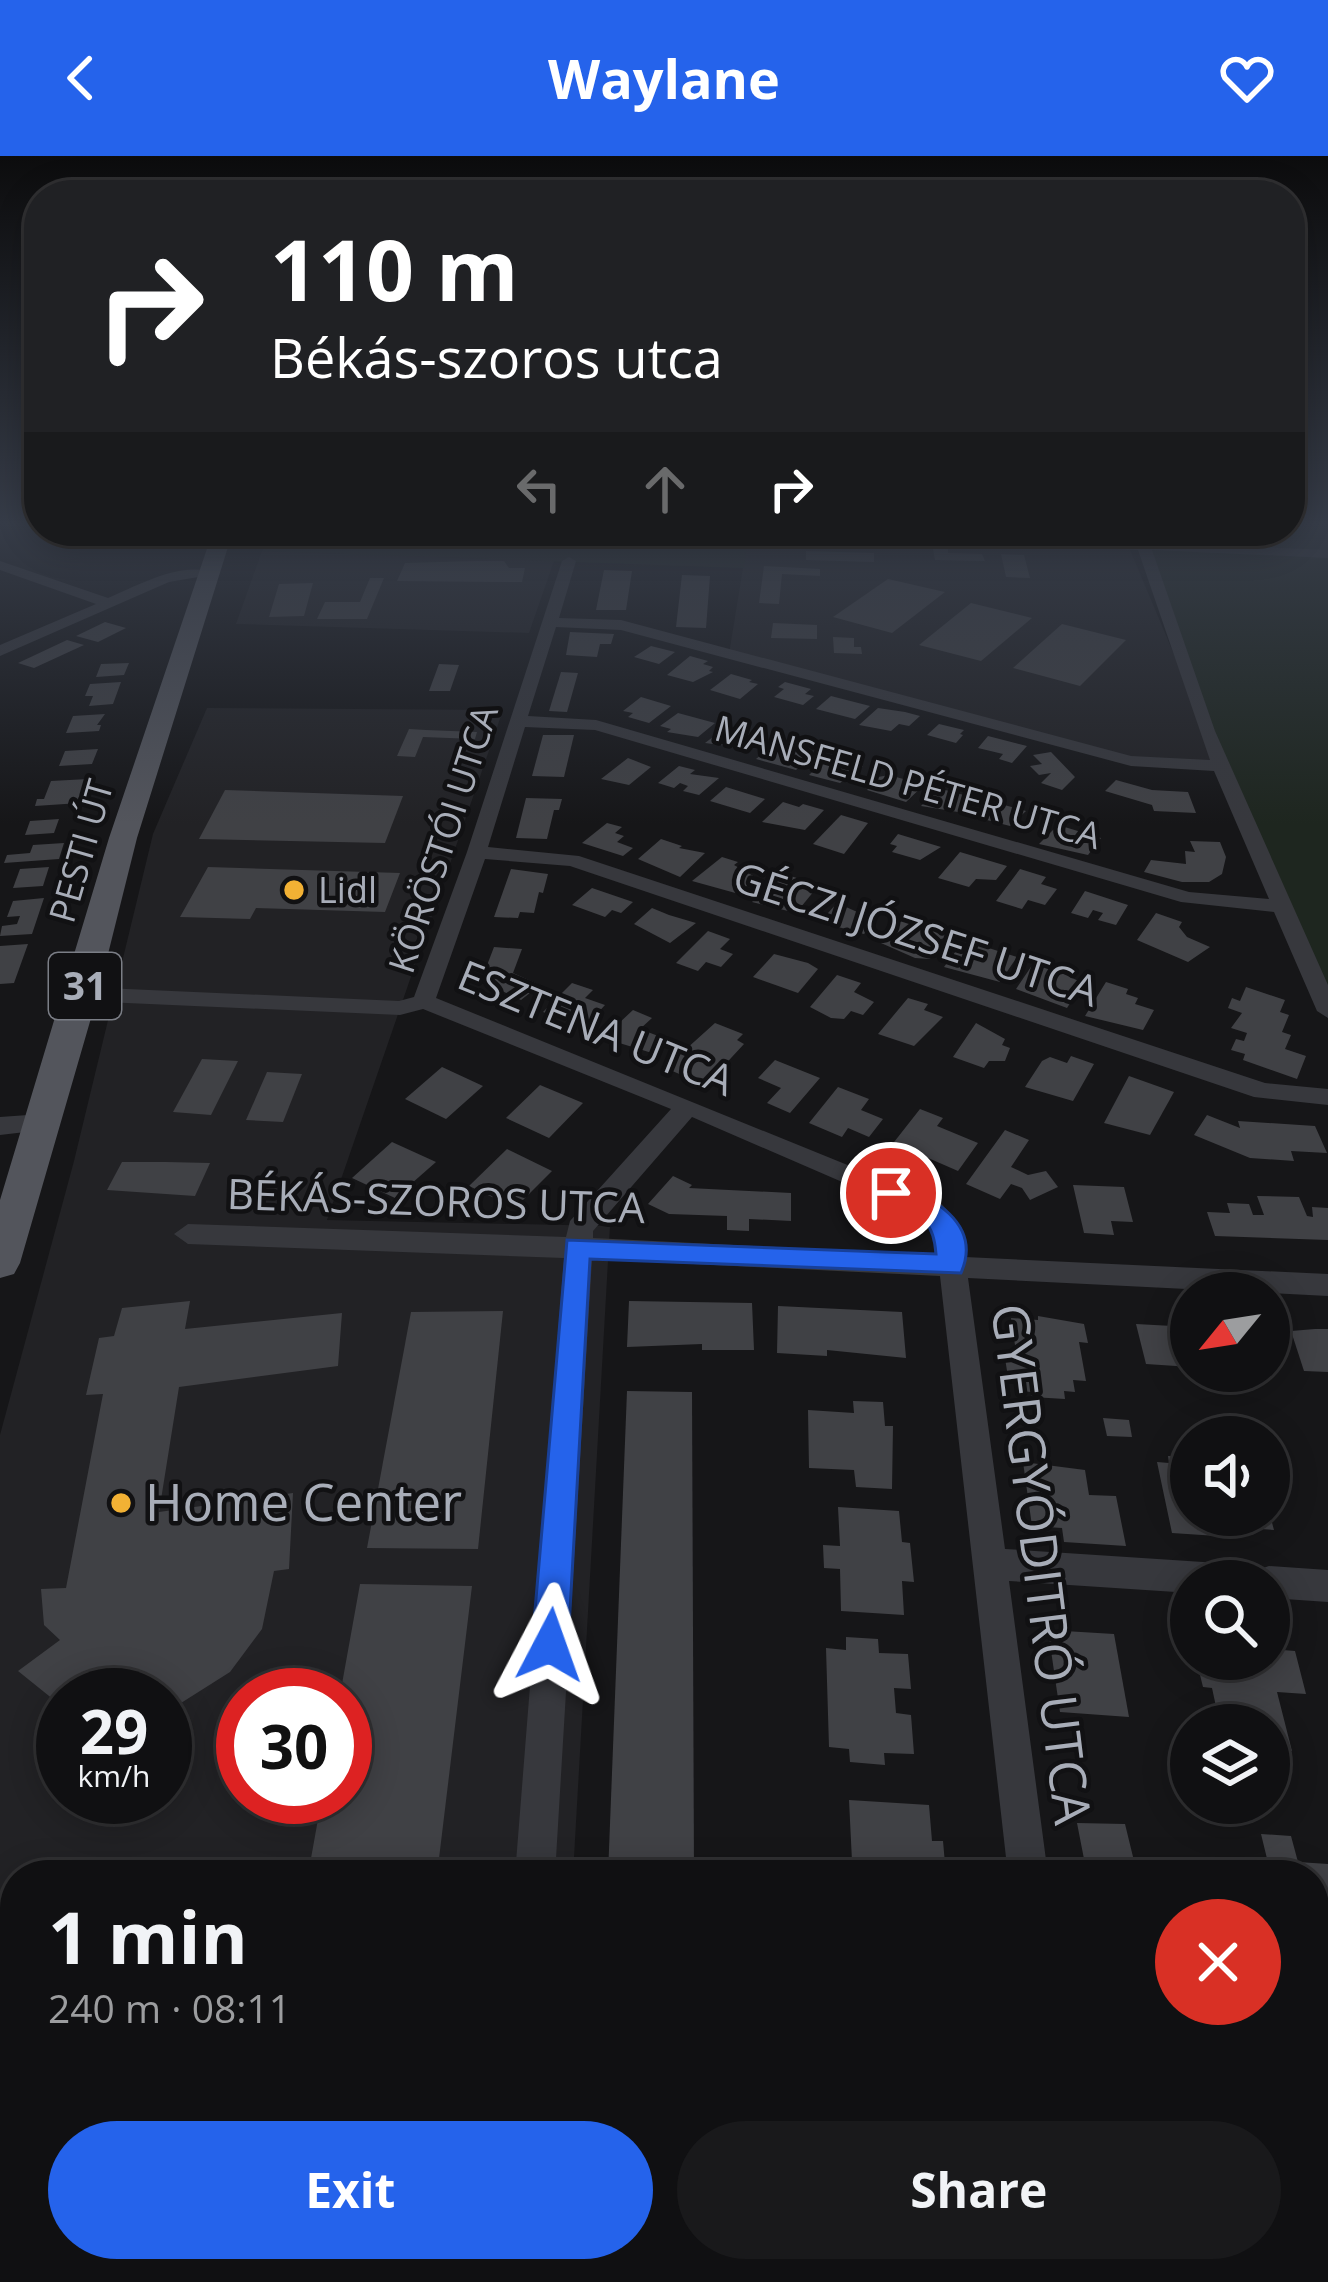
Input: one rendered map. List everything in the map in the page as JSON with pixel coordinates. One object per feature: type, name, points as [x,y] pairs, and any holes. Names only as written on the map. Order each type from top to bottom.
[{"type":"main road","name":"PESTI ÚT","points":[[0,1263],[82,994],[123,838],[192,625]]},
{"type":"street","points":[[0,652],[59,625]]},
{"type":"street","name":"KÖRÖSTÓI UTCA","points":[[424,1001],[549,625]]},
{"type":"street","points":[[622,625],[1131,761],[1221,766]]},
{"type":"street","points":[[1171,625],[1221,766],[1328,1011]]},
{"type":"street","name":"MANSFELD PÉTER UTCA","points":[[517,721],[596,725],[1188,898],[1281,906]]},
{"type":"street","name":"GÉCZI JÓZSEF UTCA","points":[[477,852],[572,860],[1263,1091],[1328,1097]]},
{"type":"street","name":"ESZTENA UTCA","points":[[82,994],[400,1008],[424,1001],[932,1210],[948,1228],[951,1265]]},
{"type":"street","points":[[536,1860],[580,1228],[688,1106]]},
{"type":"street","points":[[0,1126],[42,1123]]},
{"type":"street","name":"BÉKÁS-SZOROS UTCA","points":[[188,1234],[1328,1285]]},
{"type":"street","name":"GYERGYÓDITRÓ UTCA","points":[[951,1265],[1026,1860]]},
{"type":"street","points":[[991,1564],[1170,1576]]},
{"type":"street","points":[[1290,1583],[1328,1586]]},
{"type":"shaded area","points":[[276,625],[532,625],[529,633]]},
{"type":"shaded area","points":[[734,625],[1162,625],[1221,766],[1154,765],[729,654]]},
{"type":"shaded area","points":[[1174,625],[1328,625],[1328,1011],[1281,906]]},
{"type":"shaded area","points":[[207,708],[503,710],[327,1220],[610,1226],[574,1860],[0,1860],[0,1435],[74,1161],[153,834]]},
{"type":"building","points":[[98,625],[126,628],[98,642],[76,636]]},
{"type":"building","points":[[773,625],[817,625],[817,639],[771,638]]},
{"type":"building","points":[[863,625],[902,625],[892,633]]},
{"type":"building","points":[[943,625],[1023,625],[981,661],[919,645]]},
{"type":"building","points":[[1061,625],[1126,640],[1080,686],[1013,668]]},
{"type":"building","points":[[570,632],[614,634],[611,644],[600,644],[597,657],[566,655]]},
{"type":"building","points":[[833,637],[854,638],[854,647],[861,647],[862,654],[834,653]]},
{"type":"building","points":[[67,640],[84,645],[34,668],[18,663]]},
{"type":"building","points":[[651,646],[675,652],[659,664],[634,657]]},
{"type":"building","points":[[690,656],[708,661],[703,664],[713,667],[709,671],[713,672],[693,682],[667,675]]},
{"type":"building","points":[[129,663],[124,675],[96,677],[101,664]]},
{"type":"building","points":[[439,664],[459,665],[450,691],[429,691]]},
{"type":"building","points":[[561,672],[578,673],[567,712],[549,711]]},
{"type":"building","points":[[731,674],[758,684],[740,699],[710,690]]},
{"type":"building","points":[[121,682],[113,704],[89,706],[93,696],[85,696],[90,684]]},
{"type":"building","points":[[785,682],[811,689],[805,694],[814,696],[803,705],[774,697]]},
{"type":"building","points":[[831,696],[870,706],[855,719],[816,709]]},
{"type":"building","points":[[641,697],[671,706],[649,723],[628,717],[633,713],[623,711]]},
{"type":"building","points":[[878,708],[920,716],[909,726],[899,724],[891,731],[859,725]]},
{"type":"building","points":[[678,713],[715,723],[698,737],[667,732],[671,729],[660,726]]},
{"type":"building","points":[[105,714],[97,725],[101,725],[99,731],[66,733],[73,716]]},
{"type":"building","points":[[939,724],[964,730],[963,735],[956,743],[927,735]]},
{"type":"building","points":[[726,727],[764,738],[751,749],[705,743]]},
{"type":"building","points":[[409,729],[477,732],[475,739],[423,737],[415,757],[397,756]]},
{"type":"building","points":[[543,735],[574,735],[564,777],[532,776]]},
{"type":"building","points":[[988,736],[1027,746],[1012,763],[999,759],[1003,754],[978,748]]},
{"type":"building","points":[[773,745],[812,756],[796,770],[756,759]]},
{"type":"building","points":[[98,749],[92,764],[59,766],[65,751]]},
{"type":"building","points":[[1051,752],[1075,777],[1062,790],[1041,783],[1051,773],[1039,775],[1030,766],[1042,764],[1033,755]]},
{"type":"building","points":[[830,755],[863,766],[840,783],[809,775]]},
{"type":"building","points":[[628,758],[651,767],[629,785],[601,779]]},
{"type":"building","points":[[679,766],[695,770],[690,774],[719,778],[699,795],[683,791],[688,786],[680,783],[674,788],[658,783]]},
{"type":"building","points":[[878,777],[928,781],[906,802],[867,790]]},
{"type":"building","points":[[88,779],[80,803],[35,806],[37,799],[44,799],[51,781]]},
{"type":"building","points":[[1116,780],[1152,790],[1188,792],[1196,813],[1154,811],[1152,805],[1105,791]]},
{"type":"building","points":[[726,787],[765,799],[750,813],[710,801]]},
{"type":"building","points":[[938,788],[971,797],[958,812],[921,806]]},
{"type":"building","points":[[225,790],[403,796],[385,843],[199,839]]},
{"type":"building","points":[[526,798],[562,799],[559,810],[554,810],[547,839],[516,838]]},
{"type":"building","points":[[783,802],[824,810],[805,830],[762,822]]},
{"type":"building","points":[[997,803],[1026,811],[1010,826],[983,819]]},
{"type":"building","points":[[841,815],[868,823],[844,854],[813,844]]},
{"type":"building","points":[[59,819],[54,833],[25,835],[30,821]]},
{"type":"building","points":[[607,823],[622,827],[615,833],[624,836],[617,842],[633,848],[623,856],[582,843]]},
{"type":"building","points":[[1058,825],[1101,838],[1088,855],[1039,844]]},
{"type":"building","points":[[898,834],[941,847],[920,860],[892,852],[897,846],[890,844]]},
{"type":"building","points":[[661,839],[705,853],[680,877],[638,859]]},
{"type":"building","points":[[1190,841],[1220,842],[1226,857],[1222,874],[1209,882],[1182,882],[1144,872],[1151,860],[1186,864],[1185,851],[1195,852]]},
{"type":"building","points":[[64,843],[59,859],[4,863],[7,855],[30,853],[33,845]]},
{"type":"building","points":[[960,852],[1007,866],[996,880],[976,879],[969,887],[938,878]]},
{"type":"building","points":[[722,857],[738,862],[734,865],[755,877],[739,894],[692,881]]},
{"type":"building","points":[[49,867],[43,886],[13,888],[20,869]]},
{"type":"building","name":"Lidl","points":[[208,867],[400,873],[385,912],[256,908],[250,919],[180,917]]},
{"type":"building","points":[[511,869],[548,874],[543,893],[539,892],[534,913],[494,917]]},
{"type":"building","points":[[1020,869],[1046,877],[1041,884],[1057,889],[1045,905],[1028,900],[1022,909],[996,901]]},
{"type":"building","points":[[781,873],[819,885],[796,913],[752,902]]},
{"type":"building","points":[[592,888],[633,902],[621,913],[612,910],[605,917],[572,905]]},
{"type":"building","points":[[1085,891],[1128,905],[1116,925],[1098,920],[1103,913],[1093,910],[1088,918],[1071,913]]},
{"type":"building","points":[[44,898],[32,934],[0,936],[2,926],[17,924],[20,916],[7,917],[13,901]]},
{"type":"building","points":[[837,903],[877,919],[864,934],[820,922]]},
{"type":"building","points":[[652,908],[696,923],[670,943],[634,924]]},
{"type":"building","points":[[1156,913],[1182,922],[1179,927],[1187,937],[1210,947],[1188,962],[1137,940]]},
{"type":"building","points":[[902,921],[922,927],[935,923],[950,936],[935,941],[942,943],[930,959],[915,958],[881,943],[887,931]]},
{"type":"building","points":[[708,931],[730,939],[720,949],[733,954],[721,967],[706,962],[698,971],[676,963]]},
{"type":"building","points":[[973,943],[1017,957],[1000,982],[944,967],[956,951],[965,953]]},
{"type":"building","points":[[28,944],[14,983],[0,984],[0,946]]},
{"type":"building","points":[[494,947],[522,949],[513,973],[540,985],[521,1000],[481,981]]},
{"type":"building","points":[[774,954],[818,969],[798,993],[753,977]]},
{"type":"building","points":[[1035,961],[1083,983],[1067,1008],[1016,989]]},
{"type":"building","points":[[837,975],[861,983],[854,992],[874,1002],[863,1015],[851,1011],[844,1019],[831,1018],[810,1007]]},
{"type":"building","points":[[1106,982],[1128,989],[1126,994],[1138,998],[1135,1004],[1154,1010],[1143,1030],[1085,1016]]},
{"type":"building","points":[[572,983],[593,990],[585,998],[605,1005],[585,1027],[543,1012]]},
{"type":"building","points":[[1246,987],[1285,1000],[1280,1012],[1289,1015],[1282,1032],[1291,1035],[1285,1049],[1306,1056],[1297,1079],[1243,1060],[1245,1054],[1231,1050],[1236,1039],[1244,1041],[1247,1033],[1231,1028],[1242,1013],[1228,1008],[1232,998],[1240,1001]]},
{"type":"building","points":[[908,998],[928,1004],[924,1010],[943,1017],[914,1046],[878,1034]]},
{"type":"building","points":[[633,1010],[652,1018],[640,1029],[666,1039],[652,1053],[603,1038]]},
{"type":"building","points":[[715,1023],[743,1034],[737,1040],[744,1044],[706,1085],[665,1068]]},
{"type":"building","points":[[976,1023],[1005,1039],[1002,1045],[1010,1048],[1005,1061],[989,1061],[984,1068],[953,1057]]},
{"type":"building","points":[[1071,1056],[1094,1064],[1073,1101],[1025,1087],[1042,1061],[1050,1057],[1067,1063]]},
{"type":"building","points":[[202,1059],[238,1061],[211,1115],[173,1112]]},
{"type":"building","points":[[775,1060],[820,1078],[790,1113],[767,1103],[781,1088],[758,1078]]},
{"type":"building","points":[[442,1067],[483,1086],[446,1119],[405,1099]]},
{"type":"building","points":[[267,1072],[302,1074],[283,1122],[246,1120]]},
{"type":"building","points":[[1129,1076],[1174,1092],[1150,1135],[1104,1123]]},
{"type":"building","points":[[540,1085],[583,1103],[549,1138],[506,1118]]},
{"type":"building","points":[[838,1087],[869,1099],[861,1110],[883,1119],[869,1137],[848,1128],[842,1137],[809,1123]]},
{"type":"building","points":[[920,1109],[943,1118],[937,1126],[978,1143],[958,1171],[919,1154],[913,1162],[887,1151]]},
{"type":"building","points":[[1207,1115],[1240,1128],[1238,1121],[1315,1126],[1327,1153],[1291,1151],[1294,1161],[1250,1158],[1194,1135]]},
{"type":"building","points":[[1005,1130],[1029,1140],[1011,1167],[1028,1175],[1046,1171],[1058,1187],[1030,1200],[1022,1188],[1011,1184],[1000,1199],[966,1184]]},
{"type":"building","points":[[392,1142],[436,1162],[395,1198],[352,1178]]},
{"type":"building","points":[[507,1149],[552,1171],[515,1208],[469,1186]]},
{"type":"building","points":[[122,1162],[210,1163],[195,1196],[107,1190]]},
{"type":"building","points":[[673,1176],[692,1185],[689,1188],[791,1193],[791,1221],[749,1219],[749,1231],[727,1230],[727,1216],[669,1214],[648,1204]]},
{"type":"building","points":[[1073,1185],[1124,1187],[1133,1222],[1111,1221],[1114,1235],[1084,1233]]},
{"type":"building","points":[[1257,1196],[1299,1197],[1307,1216],[1313,1217],[1312,1207],[1328,1208],[1328,1240],[1215,1236],[1207,1212],[1230,1213],[1227,1203],[1249,1204],[1253,1215],[1264,1215]]},
{"type":"building","name":"Home Center","points":[[190,1301],[185,1329],[342,1313],[338,1366],[179,1387],[159,1512],[293,1493],[289,1569],[274,1571],[262,1629],[233,1668],[216,1668],[216,1681],[192,1696],[192,1668],[36,1668],[36,1685],[18,1671],[60,1640],[44,1625],[41,1589],[66,1588],[103,1394],[86,1395],[99,1338],[114,1336],[122,1308]]},
{"type":"building","points":[[629,1301],[752,1303],[754,1350],[702,1350],[702,1344],[627,1347]]},
{"type":"building","points":[[778,1306],[902,1312],[906,1358],[827,1350],[827,1356],[777,1353]]},
{"type":"building","name":"Home Center","points":[[503,1311],[478,1549],[367,1548],[411,1312]]},
{"type":"building","points":[[1038,1316],[1084,1324],[1088,1343],[1079,1342],[1086,1381],[1073,1380],[1075,1392],[1064,1391],[1065,1399],[1032,1397],[1031,1392],[1021,1391],[1019,1378],[1008,1377],[1004,1352],[1016,1352],[1011,1318],[1038,1320]]},
{"type":"building","points":[[1136,1324],[1170,1326],[1170,1366],[1146,1364]]},
{"type":"building","points":[[1328,1329],[1328,1372],[1304,1371],[1291,1331]]},
{"type":"building","points":[[627,1391],[692,1392],[694,1860],[609,1860]]},
{"type":"building","points":[[853,1401],[883,1402],[885,1426],[893,1426],[892,1489],[856,1487],[854,1470],[809,1468],[808,1410],[854,1413]]},
{"type":"building","points":[[1103,1418],[1129,1420],[1132,1437],[1107,1436]]},
{"type":"building","points":[[1168,1456],[1170,1456],[1170,1524],[1157,1462],[1169,1463]]},
{"type":"building","points":[[1023,1462],[1085,1470],[1089,1495],[1116,1496],[1126,1546],[1064,1542],[1062,1528],[1032,1526]]},
{"type":"building","points":[[838,1507],[899,1511],[902,1542],[910,1543],[914,1582],[902,1581],[904,1615],[841,1611],[840,1569],[824,1568],[823,1545],[840,1546]]},
{"type":"building","name":"Home Center","points":[[360,1584],[472,1586],[439,1860],[311,1860],[317,1824],[372,1824],[372,1668],[345,1668]]},
{"type":"building","points":[[1048,1630],[1114,1634],[1129,1717],[1060,1712]]},
{"type":"building","points":[[846,1637],[878,1639],[879,1653],[908,1654],[911,1689],[894,1688],[896,1713],[911,1715],[914,1754],[884,1753],[885,1765],[850,1762],[849,1749],[829,1747],[826,1648],[846,1650]]},
{"type":"building","points":[[1290,1651],[1295,1651],[1306,1694],[1277,1692],[1280,1704],[1215,1704],[1212,1688],[1203,1687],[1201,1680],[1290,1680]]},
{"type":"building","points":[[849,1800],[929,1805],[932,1841],[943,1841],[945,1860],[852,1860]]},
{"type":"building","points":[[1077,1823],[1125,1824],[1134,1860],[1071,1859],[1084,1859]]},
{"type":"building","points":[[1261,1834],[1291,1836],[1297,1860],[1267,1860]]},
{"type":"place","name":"Lidl","points":[[294,890]]},
{"type":"place","name":"Home Center","points":[[121,1503]]},
{"type":"route","points":[[550,1645],[577,1248],[951,1265],[948,1228],[932,1210],[891,1193]]}]
